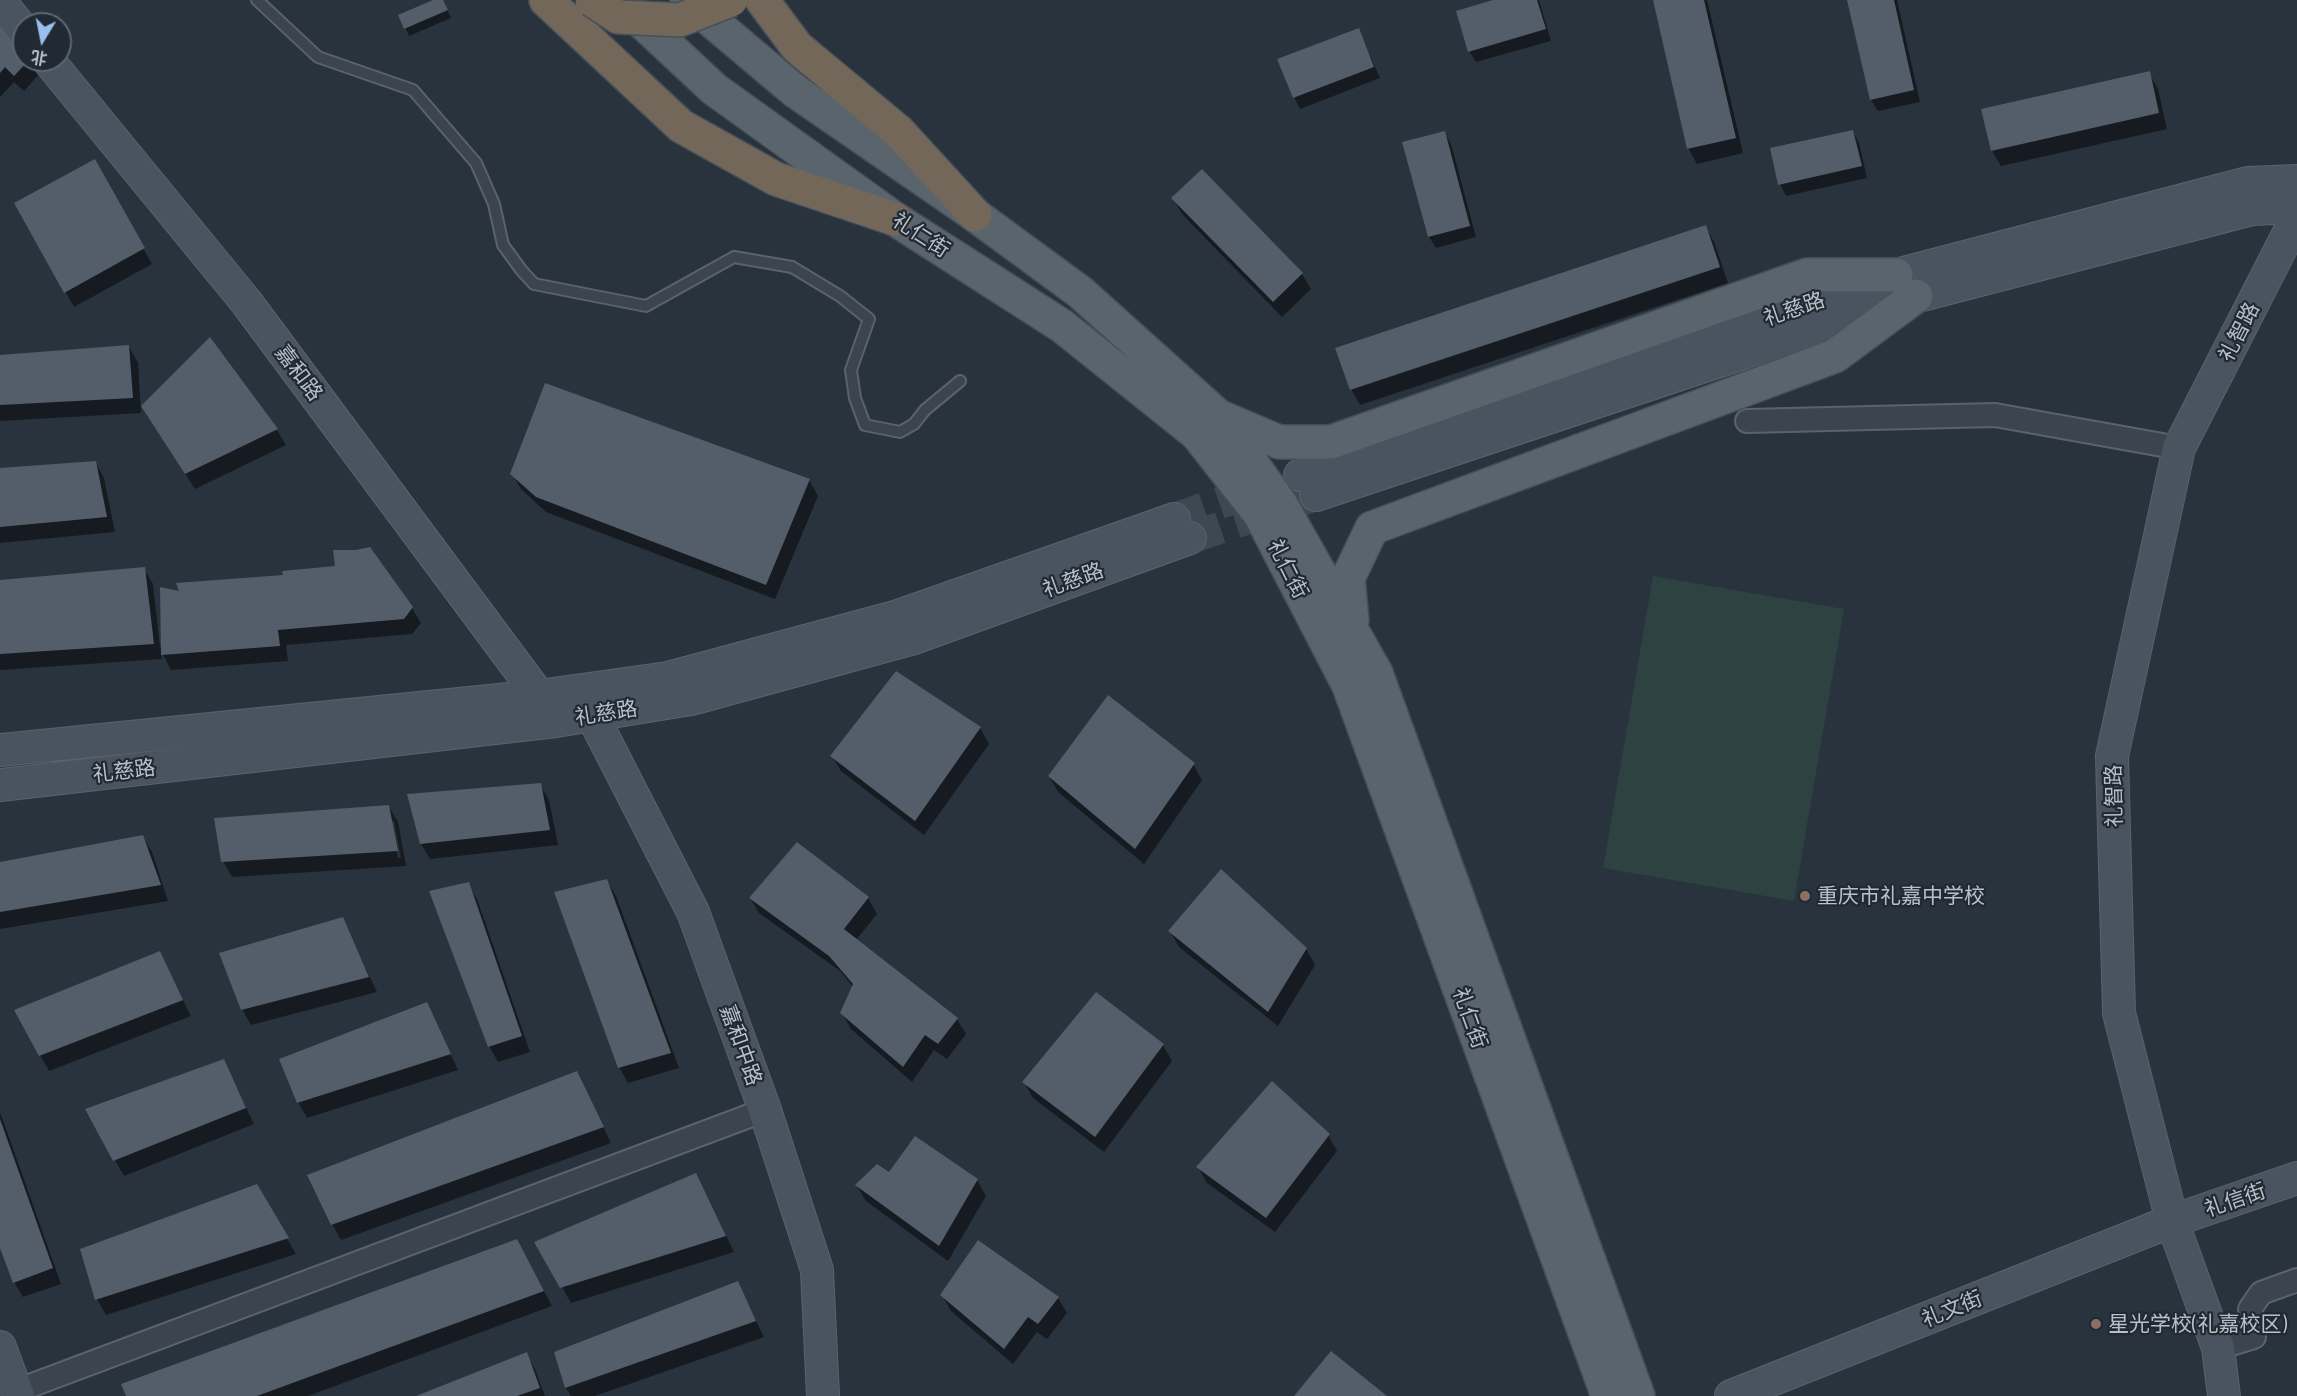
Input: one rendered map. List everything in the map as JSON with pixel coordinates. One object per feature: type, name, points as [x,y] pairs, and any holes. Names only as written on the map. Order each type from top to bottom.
[{"type":"highway","points":[[546,0],[681,126],[776,179],[895,219]]},
{"type":"highway","points":[[592,0],[618,17],[680,20],[731,0]]},
{"type":"highway","points":[[762,0],[797,47],[898,131],[975,215]]},
{"type":"highway","points":[[784,0],[797,47]]},
{"type":"main road","name":"礼仁街","points":[[618,0],[714,89],[895,219],[1062,326],[1197,434],[1260,514],[1349,686],[1608,1396]]},
{"type":"main road","name":"礼仁街","points":[[687,0],[795,91],[975,215],[1080,292],[1218,416],[1280,503],[1376,673],[1638,1396]]},
{"type":"main road","points":[[0,2],[12,16]]},
{"type":"main road","name":"嘉和路","points":[[58,72],[247,303],[539,696]]},
{"type":"main road","name":"礼慈路","points":[[1308,485],[1906,286],[2248,183],[2297,181]]},
{"type":"main road","name":"礼慈路","points":[[1906,286],[2252,208],[2297,207]]},
{"type":"main road","name":"礼智路","points":[[2224,1396],[2218,1348],[2172,1221],[2119,1013],[2112,756],[2179,448],[2297,217]]},
{"type":"main road","points":[[1218,416],[1279,442],[1331,442],[1807,275],[1906,286]]},
{"type":"main road","points":[[1353,631],[1348,578],[1372,528],[1835,356],[1906,286]]},
{"type":"main road","name":"礼慈路","points":[[0,750],[539,696],[668,678],[895,617],[1182,528],[914,638],[691,699],[556,721],[0,785]]},
{"type":"main road","name":"嘉和中路","points":[[592,716],[693,912],[765,1110],[817,1270],[823,1396]]},
{"type":"main road","name":"礼信街","points":[[2172,1221],[2297,1178]]},
{"type":"main road","name":"礼文街","points":[[1731,1396],[2172,1221]]},
{"type":"main road","points":[[0,1347],[13,1394]]},
{"type":"street","points":[[1747,421],[1995,415],[2179,448]]},
{"type":"street","points":[[13,1394],[765,1110]]},
{"type":"street","points":[[2218,1348],[2254,1337],[2250,1309],[2260,1293],[2297,1280]]},
{"type":"lane","points":[[256,0],[318,57],[413,90],[476,162],[494,204],[503,245],[534,284],[646,306],[734,257],[792,267],[840,296],[869,319],[851,370],[855,398],[865,424],[900,432],[914,424],[925,410],[960,381]]},
{"type":"green space","points":[[1653,576],[1844,609],[1794,901],[1603,868]]},
{"type":"building","points":[[433,0],[443,0],[448,10],[404,29],[398,15]]},
{"type":"building","points":[[1493,0],[1537,0],[1546,29],[1468,52],[1456,11]]},
{"type":"building","points":[[1653,0],[1704,0],[1736,138],[1687,149]]},
{"type":"building","points":[[1847,0],[1894,0],[1914,90],[1870,100]]},
{"type":"building","points":[[0,27],[12,38],[12,72],[18,72],[14,76],[5,67],[0,73]]},
{"type":"building","points":[[1359,28],[1374,67],[1293,98],[1277,59]]},
{"type":"building","points":[[2150,71],[2159,113],[1991,151],[1981,109]]},
{"type":"building","points":[[1853,130],[1862,166],[1778,185],[1770,148]]},
{"type":"building","points":[[1445,131],[1470,226],[1428,237],[1402,142]]},
{"type":"building","points":[[95,159],[145,248],[64,293],[14,203]]},
{"type":"building","points":[[1202,169],[1303,273],[1273,302],[1171,198]]},
{"type":"building","points":[[1706,225],[1720,267],[1350,390],[1335,348]]},
{"type":"building","points":[[210,337],[278,429],[185,474],[141,406]]},
{"type":"building","points":[[129,345],[133,398],[0,405],[0,355]]},
{"type":"building","points":[[545,383],[810,479],[766,585],[536,497],[510,474]]},
{"type":"building","points":[[96,461],[107,517],[0,527],[0,468]]},
{"type":"building","points":[[370,547],[413,607],[404,619],[278,630],[280,646],[161,655],[160,587],[179,591],[176,583],[283,575],[282,571],[335,566],[333,550],[356,550]]},
{"type":"building","points":[[145,567],[154,644],[0,654],[0,580]]},
{"type":"building","points":[[896,671],[981,727],[915,821],[830,756]]},
{"type":"building","points":[[1108,695],[1195,763],[1135,849],[1048,776]]},
{"type":"building","points":[[541,783],[550,830],[420,844],[407,794]]},
{"type":"building","points":[[389,805],[398,851],[221,862],[214,818]]},
{"type":"building","points":[[143,835],[161,885],[0,912],[0,862]]},
{"type":"building","points":[[797,842],[869,897],[844,929],[958,1018],[938,1044],[925,1035],[903,1067],[840,1013],[853,984],[829,956],[749,898]]},
{"type":"building","points":[[1221,869],[1307,948],[1268,1012],[1168,931]]},
{"type":"building","points":[[607,879],[671,1053],[618,1068],[554,892]]},
{"type":"building","points":[[469,882],[522,1036],[488,1047],[429,891]]},
{"type":"building","points":[[343,917],[369,977],[241,1010],[219,953]]},
{"type":"building","points":[[160,951],[183,1000],[39,1056],[14,1010]]},
{"type":"building","points":[[1096,992],[1164,1044],[1095,1137],[1022,1082]]},
{"type":"building","points":[[427,1002],[451,1054],[297,1103],[279,1059]]},
{"type":"building","points":[[224,1059],[246,1108],[113,1161],[85,1109]]},
{"type":"building","points":[[577,1071],[604,1127],[331,1225],[307,1175]]},
{"type":"building","points":[[1272,1081],[1330,1134],[1266,1218],[1196,1167]]},
{"type":"building","points":[[0,1119],[53,1268],[13,1283],[0,1248]]},
{"type":"building","points":[[915,1136],[978,1179],[939,1246],[855,1185],[877,1164],[889,1172]]},
{"type":"building","points":[[696,1173],[726,1236],[560,1288],[534,1242]]},
{"type":"building","points":[[257,1184],[289,1238],[95,1300],[80,1249]]},
{"type":"building","points":[[517,1239],[544,1291],[257,1396],[126,1396],[121,1384]]},
{"type":"building","points":[[978,1240],[1059,1297],[1038,1324],[1028,1317],[1004,1349],[940,1295]]},
{"type":"building","points":[[738,1281],[756,1321],[565,1388],[554,1352]]},
{"type":"building","points":[[1331,1351],[1387,1396],[1294,1396]]},
{"type":"building","points":[[527,1352],[540,1388],[517,1396],[416,1396]]},
{"type":"tunnel","points":[[1174,519],[1268,486]]},
{"type":"tunnel","points":[[1190,538],[1316,495]]},
{"type":"place","name":"重庆市礼嘉中学校","points":[[1805,896]]},
{"type":"place","name":"星光学校(礼嘉校区)","points":[[2096,1324]]}]
